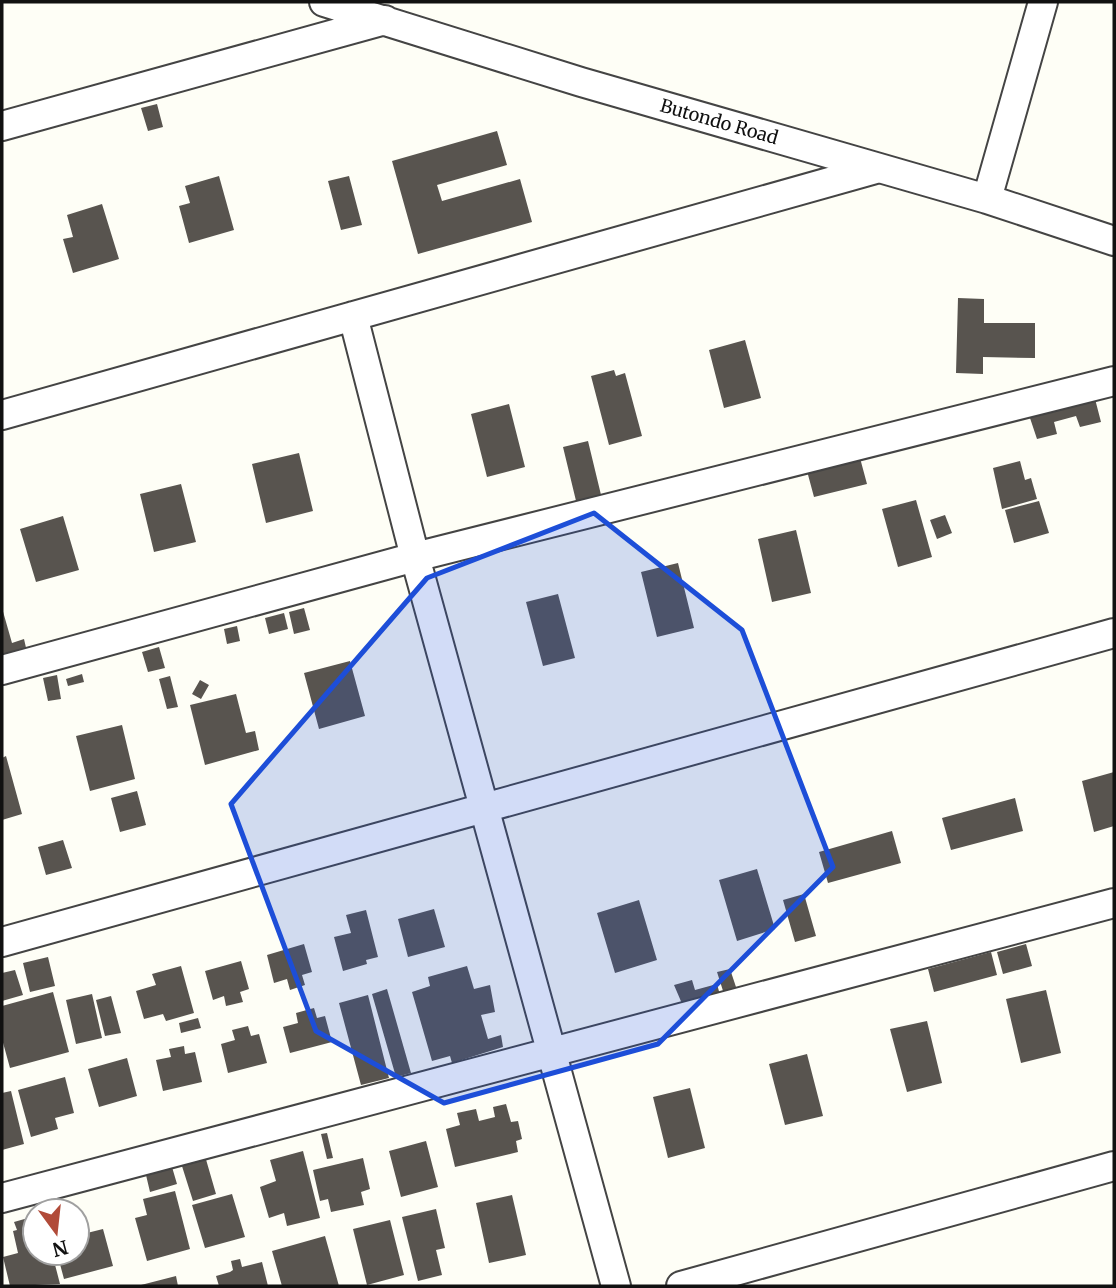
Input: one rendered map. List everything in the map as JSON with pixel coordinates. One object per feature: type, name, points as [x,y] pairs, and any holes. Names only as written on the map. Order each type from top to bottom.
[{"type":"street","name":"Butondo Road","points":[[324,2],[581,82],[987,199],[1114,241]]},
{"type":"street","points":[[987,199],[1043,2]]},
{"type":"street","points":[[2,126],[385,20]]},
{"type":"street","points":[[2,415],[879,168]]},
{"type":"street","points":[[353,316],[415,557],[616,1286]]},
{"type":"street","points":[[2,670],[415,557],[1114,381]]},
{"type":"street","points":[[2,942],[485,810],[1114,633]]},
{"type":"street","points":[[2,1198],[1114,903]]},
{"type":"street","points":[[681,1286],[1114,1167]]},
{"type":"highlighted area","points":[[594,513],[742,630],[833,867],[658,1044],[444,1103],[316,1031],[231,804],[427,578]]},
{"type":"building","points":[[157,104],[163,127],[148,131],[141,108]]},
{"type":"building","points":[[497,131],[507,165],[437,185],[442,201],[520,179],[532,222],[418,254],[392,161]]},
{"type":"building","points":[[219,176],[234,230],[189,243],[179,206],[190,203],[185,186]]},
{"type":"building","points":[[349,176],[362,225],[341,230],[328,181]]},
{"type":"building","points":[[102,204],[119,259],[73,273],[63,239],[73,237],[67,215]]},
{"type":"building","points":[[958,298],[984,299],[984,323],[1035,323],[1035,358],[983,357],[983,374],[956,373]]},
{"type":"building","points":[[745,340],[761,398],[724,408],[709,350]]},
{"type":"building","points":[[614,370],[616,376],[625,373],[642,436],[609,445],[591,376]]},
{"type":"building","points":[[1094,395],[1101,422],[1080,427],[1076,416],[1054,422],[1057,434],[1037,439],[1028,412]]},
{"type":"building","points":[[509,404],[525,467],[487,477],[471,414]]},
{"type":"building","points":[[588,441],[602,499],[577,505],[563,447]]},
{"type":"building","points":[[299,453],[313,511],[266,523],[252,464]]},
{"type":"building","points":[[860,458],[867,484],[814,497],[807,471]]},
{"type":"building","points":[[1020,461],[1025,480],[1031,478],[1037,499],[1002,509],[993,468]]},
{"type":"building","points":[[181,484],[196,542],[154,552],[140,494]]},
{"type":"building","points":[[916,500],[932,557],[898,567],[882,509]]},
{"type":"building","points":[[1039,501],[1049,533],[1014,543],[1005,510]]},
{"type":"building","points":[[945,515],[952,533],[937,539],[930,520]]},
{"type":"building","points":[[63,516],[79,570],[36,582],[20,529]]},
{"type":"building","points":[[796,530],[811,593],[772,602],[758,539]]},
{"type":"building","points":[[678,563],[694,628],[657,637],[641,572]]},
{"type":"building","points":[[558,594],[575,658],[543,666],[526,602]]},
{"type":"building","points":[[2,608],[12,643],[24,639],[27,652],[2,662]]},
{"type":"building","points":[[304,608],[310,630],[294,634],[289,612]]},
{"type":"building","points":[[284,613],[288,629],[269,634],[265,618]]},
{"type":"building","points":[[237,626],[240,641],[227,644],[224,629]]},
{"type":"building","points":[[159,647],[165,668],[148,672],[142,652]]},
{"type":"building","points":[[350,661],[365,716],[319,729],[304,673]]},
{"type":"building","points":[[82,674],[84,682],[68,686],[66,679]]},
{"type":"building","points":[[57,675],[61,699],[48,701],[43,678]]},
{"type":"building","points":[[170,676],[178,707],[167,709],[159,679]]},
{"type":"building","points":[[200,680],[209,685],[201,699],[192,694]]},
{"type":"building","points":[[236,694],[246,733],[255,731],[259,750],[205,765],[190,705]]},
{"type":"building","points":[[122,725],[135,779],[90,791],[76,736]]},
{"type":"building","points":[[6,756],[22,814],[2,820],[2,758]]},
{"type":"building","points":[[1114,772],[1114,826],[1094,832],[1082,781]]},
{"type":"building","points":[[137,791],[146,825],[120,832],[111,798]]},
{"type":"building","points":[[1015,798],[1023,831],[951,850],[942,818]]},
{"type":"building","points":[[892,831],[901,863],[828,883],[819,852]]},
{"type":"building","points":[[63,840],[72,868],[46,875],[38,847]]},
{"type":"building","points":[[757,869],[775,929],[737,941],[719,880]]},
{"type":"building","points":[[804,894],[816,936],[795,942],[783,900]]},
{"type":"building","points":[[639,900],[657,960],[615,973],[597,913]]},
{"type":"building","points":[[434,909],[445,947],[408,957],[398,919]]},
{"type":"building","points":[[366,910],[378,957],[366,960],[367,964],[343,971],[334,937],[351,933],[346,915]]},
{"type":"building","points":[[304,944],[312,972],[302,975],[305,985],[290,990],[287,979],[274,983],[267,955]]},
{"type":"building","points":[[1026,944],[1032,966],[1003,974],[997,952]]},
{"type":"building","points":[[991,952],[997,975],[934,992],[928,969]]},
{"type":"building","points":[[48,957],[55,986],[30,992],[23,963]]},
{"type":"building","points":[[241,961],[249,989],[240,992],[243,1002],[226,1006],[224,996],[213,1000],[205,971]]},
{"type":"building","points":[[181,966],[194,1013],[166,1021],[163,1014],[144,1019],[136,991],[156,985],[152,974]]},
{"type":"building","points":[[467,966],[474,989],[490,985],[495,1012],[481,1015],[488,1039],[501,1035],[503,1047],[452,1063],[450,1056],[432,1061],[412,992],[430,986],[428,977]]},
{"type":"building","points":[[730,969],[737,990],[724,994],[717,972]]},
{"type":"building","points":[[15,970],[23,995],[2,1001],[2,973]]},
{"type":"building","points":[[692,980],[695,990],[717,984],[720,995],[683,1006],[674,985]]},
{"type":"building","points":[[387,989],[411,1073],[396,1077],[372,994]]},
{"type":"building","points":[[1046,990],[1061,1053],[1021,1063],[1006,999]]},
{"type":"building","points":[[53,992],[69,1052],[10,1068],[2,1039],[2,1006]]},
{"type":"building","points":[[92,994],[102,1038],[76,1044],[66,1000]]},
{"type":"building","points":[[368,995],[389,1078],[361,1085],[339,1003]]},
{"type":"building","points":[[111,996],[121,1033],[105,1036],[96,1000]]},
{"type":"building","points":[[314,1008],[317,1018],[325,1016],[332,1042],[290,1053],[283,1027],[298,1023],[296,1013]]},
{"type":"building","points":[[198,1018],[201,1028],[181,1033],[179,1023]]},
{"type":"building","points":[[927,1021],[942,1083],[907,1092],[890,1029]]},
{"type":"building","points":[[248,1026],[251,1036],[259,1034],[267,1063],[228,1073],[221,1044],[235,1040],[232,1030]]},
{"type":"building","points":[[184,1046],[185,1054],[195,1052],[202,1082],[163,1091],[156,1060],[171,1057],[169,1049]]},
{"type":"building","points":[[807,1054],[823,1116],[785,1125],[769,1064]]},
{"type":"building","points":[[127,1058],[137,1096],[99,1107],[88,1069]]},
{"type":"building","points":[[65,1077],[74,1113],[55,1118],[58,1129],[31,1137],[18,1090]]},
{"type":"building","points":[[690,1088],[705,1148],[668,1158],[653,1097]]},
{"type":"building","points":[[11,1091],[24,1144],[2,1150],[2,1093]]},
{"type":"building","points":[[506,1104],[511,1122],[518,1121],[522,1139],[516,1141],[518,1152],[455,1167],[446,1129],[460,1125],[457,1113],[476,1109],[479,1121],[495,1117],[493,1107]]},
{"type":"building","points":[[327,1133],[333,1158],[327,1159],[321,1134]]},
{"type":"building","points":[[426,1141],[438,1187],[401,1197],[389,1151]]},
{"type":"building","points":[[303,1151],[320,1218],[287,1226],[284,1213],[269,1218],[260,1187],[276,1181],[270,1160]]},
{"type":"building","points":[[205,1156],[216,1194],[193,1201],[181,1163]]},
{"type":"building","points":[[363,1158],[370,1189],[361,1192],[364,1205],[331,1212],[328,1199],[320,1201],[313,1170]]},
{"type":"building","points":[[172,1167],[177,1184],[150,1192],[146,1175]]},
{"type":"building","points":[[175,1191],[190,1249],[147,1261],[135,1218],[147,1215],[143,1199]]},
{"type":"building","points":[[232,1194],[245,1237],[205,1248],[192,1205]]},
{"type":"building","points":[[512,1195],[526,1255],[489,1263],[476,1203]]},
{"type":"building","points":[[436,1209],[445,1248],[436,1250],[442,1275],[418,1281],[402,1217]]},
{"type":"building","points":[[21,1220],[21,1267],[56,1267],[60,1284],[10,1286],[3,1257],[18,1253],[13,1231],[17,1230],[14,1222]]},
{"type":"building","points":[[390,1220],[404,1275],[367,1285],[353,1229]]},
{"type":"building","points":[[103,1229],[113,1266],[64,1279],[61,1267],[91,1267],[91,1232]]},
{"type":"building","points":[[325,1236],[339,1286],[282,1286],[272,1251]]},
{"type":"building","points":[[240,1259],[242,1267],[262,1262],[268,1286],[219,1286],[216,1276],[233,1270],[231,1261]]},
{"type":"building","points":[[176,1276],[178,1286],[141,1286],[141,1285]]}]
